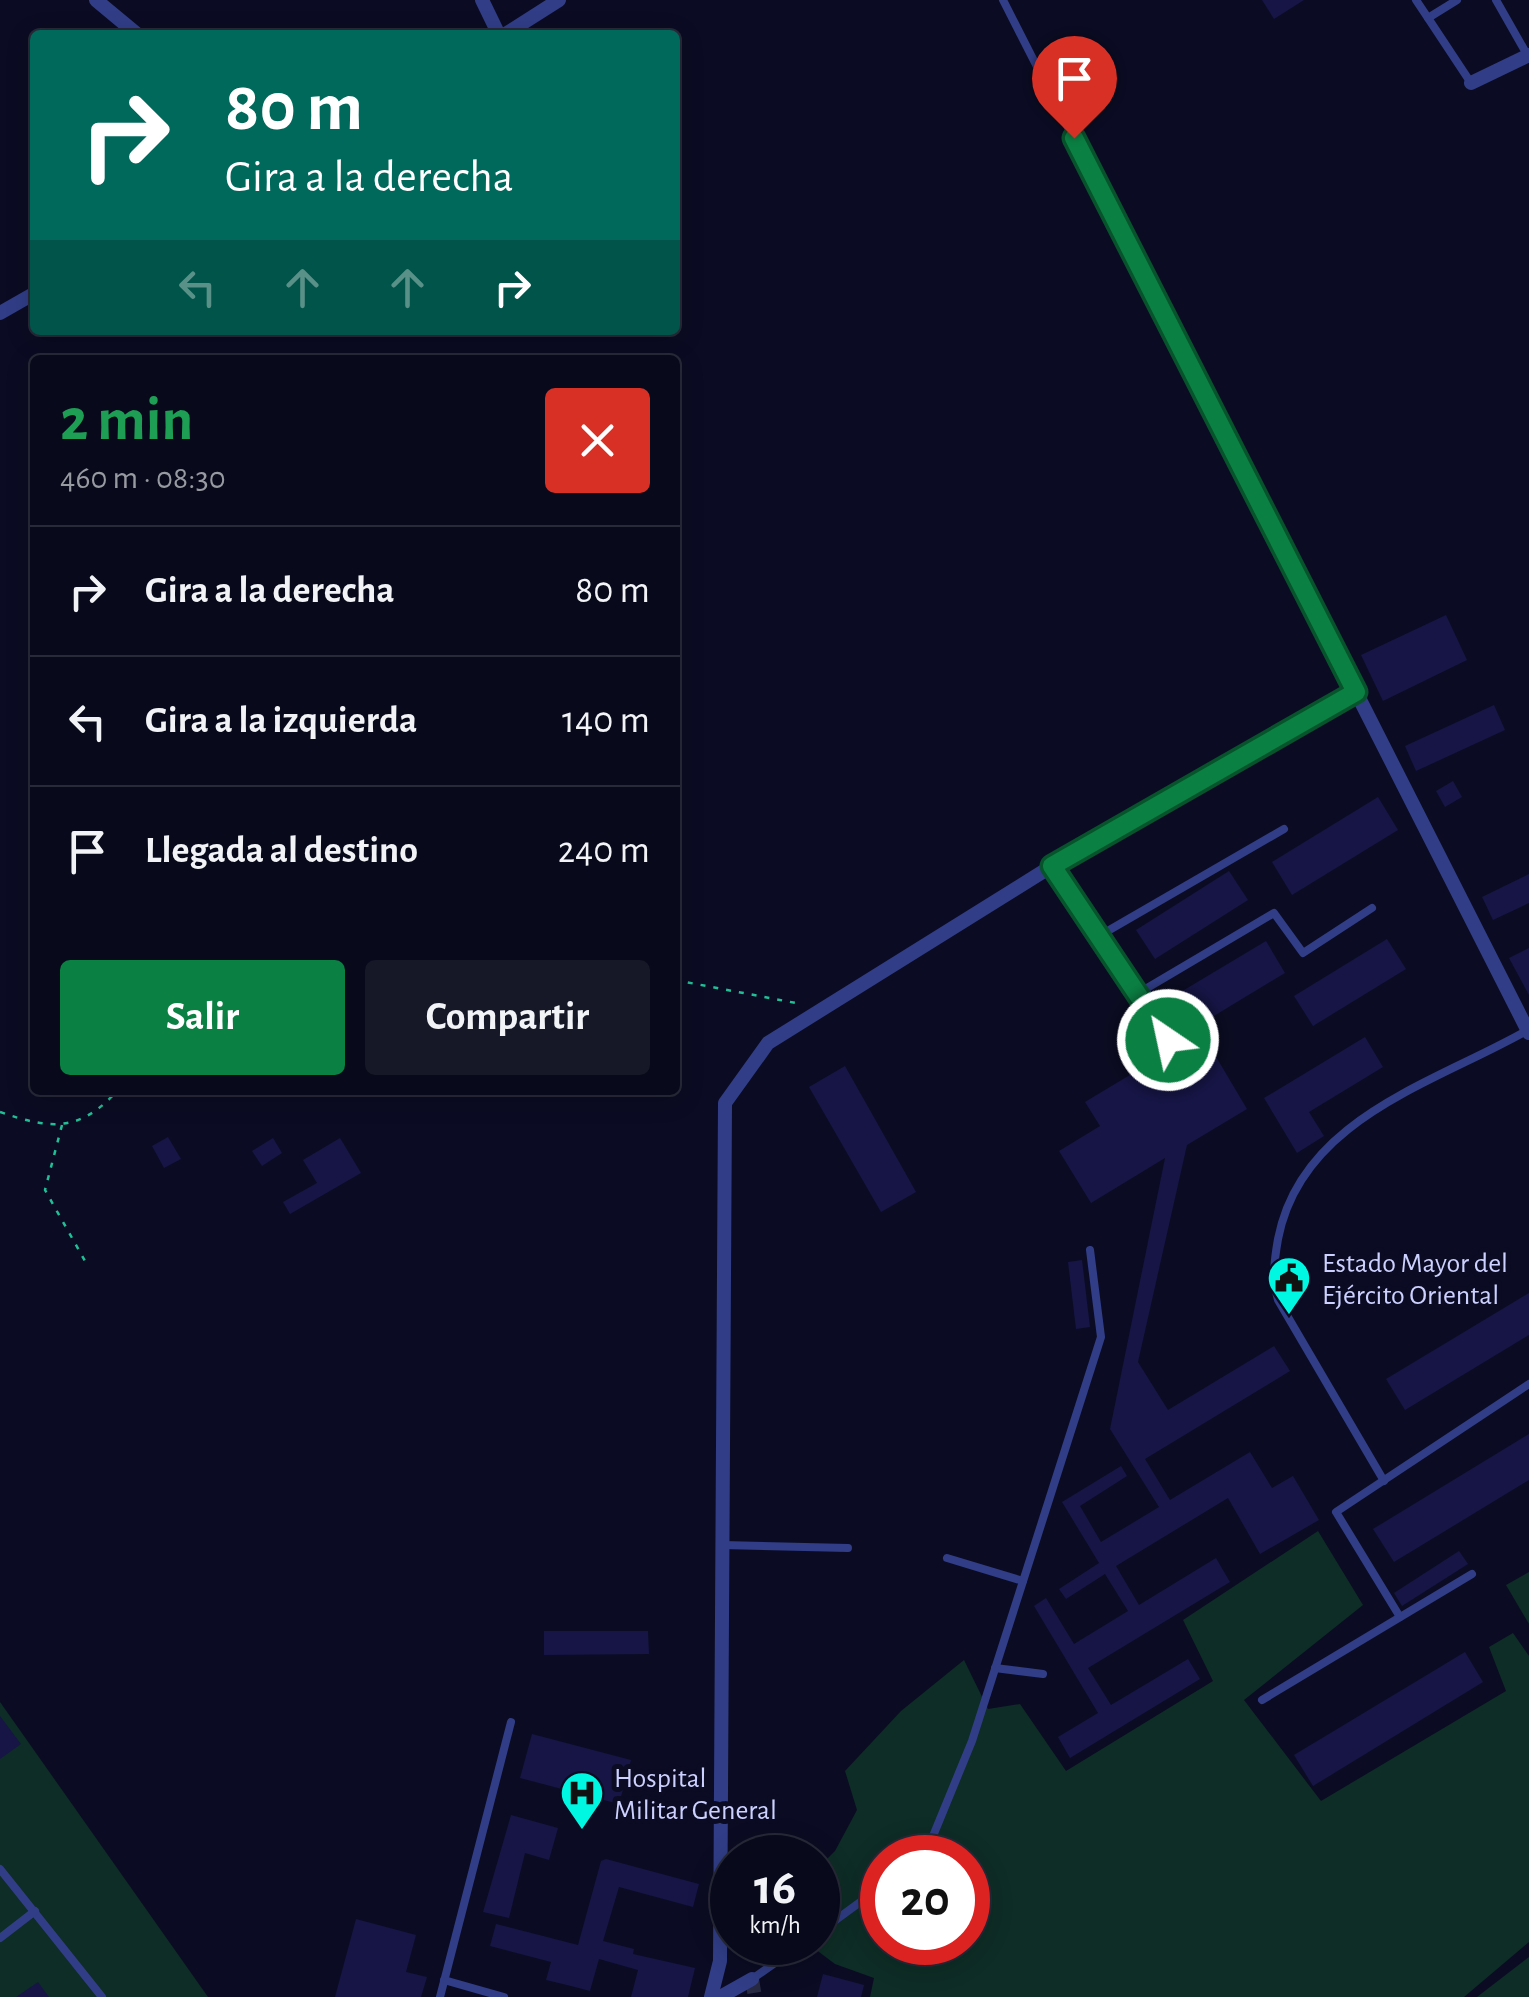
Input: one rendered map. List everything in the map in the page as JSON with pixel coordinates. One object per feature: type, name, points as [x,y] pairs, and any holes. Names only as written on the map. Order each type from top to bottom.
[{"type":"street","points":[[96,0],[132,30]]},
{"type":"street","points":[[482,0],[498,30]]},
{"type":"street","points":[[509,30],[559,0]]},
{"type":"street","points":[[1471,83],[1528,56]]},
{"type":"street","points":[[0,313],[30,296]]},
{"type":"street","points":[[711,1997],[720,1961],[725,1103],[768,1042],[1052,866],[1356,692],[1528,1032]]},
{"type":"street","points":[[720,1997],[752,1979]]},
{"type":"lane","points":[[1003,0],[1356,692]]},
{"type":"lane","points":[[1416,0],[1471,83]]},
{"type":"lane","points":[[1428,18],[1457,0]]},
{"type":"lane","points":[[1496,0],[1528,56]]},
{"type":"lane","points":[[1099,936],[1284,829]]},
{"type":"lane","points":[[1052,866],[1168,1040]]},
{"type":"lane","points":[[1137,994],[1274,913],[1303,953],[1372,908]]},
{"type":"lane","points":[[1384,1481],[1278,1300],[1272,1280],[1281,1224],[1302,1179],[1356,1121],[1528,1032]]},
{"type":"lane","points":[[932,1835],[972,1741],[1101,1337],[1090,1250]]},
{"type":"lane","points":[[1400,1617],[1336,1512],[1529,1384]]},
{"type":"lane","points":[[722,1545],[848,1548]]},
{"type":"lane","points":[[947,1558],[1023,1581]]},
{"type":"lane","points":[[1262,1700],[1472,1574]]},
{"type":"lane","points":[[995,1668],[1044,1674]]},
{"type":"lane","points":[[440,1997],[511,1722]]},
{"type":"lane","points":[[0,1870],[102,1997]]},
{"type":"lane","points":[[0,1938],[35,1911]]},
{"type":"lane","points":[[752,1979],[772,1965]]},
{"type":"lane","points":[[444,1980],[504,1997]]},
{"type":"path","points":[[680,981],[822,1008]]},
{"type":"path","points":[[0,1112],[62,1124],[93,1118],[114,1095]]},
{"type":"path","points":[[62,1124],[46,1190],[85,1262]]},
{"type":"green space","points":[[1318,1531],[1363,1605],[1244,1700],[1321,1801],[1506,1691],[1489,1647],[1513,1633],[1529,1656],[1529,1942],[1464,1997],[870,1997],[874,1978],[838,1965],[840,1842],[857,1810],[845,1771],[901,1711],[964,1660],[988,1709],[1020,1704],[1066,1771],[1213,1681],[1183,1620]]},
{"type":"green space","points":[[1529,1572],[1529,1624],[1506,1585]]},
{"type":"green space","points":[[0,1702],[208,1997],[0,1997]]},
{"type":"green space","points":[[1529,1957],[1529,1997],[1477,1997]]},
{"type":"building","points":[[1262,0],[1304,0],[1274,19]]},
{"type":"building","points":[[1446,615],[1467,660],[1383,701],[1361,655]]},
{"type":"building","points":[[1494,705],[1505,730],[1416,771],[1405,746]]},
{"type":"building","points":[[1453,781],[1462,797],[1445,807],[1436,791]]},
{"type":"building","points":[[1378,797],[1398,830],[1292,895],[1272,862]]},
{"type":"building","points":[[1229,871],[1248,900],[1155,959],[1136,930]]},
{"type":"building","points":[[1529,874],[1529,903],[1493,920],[1482,897]]},
{"type":"building","points":[[1387,939],[1406,969],[1313,1026],[1294,996]]},
{"type":"building","points":[[1266,941],[1285,973],[1194,1028],[1174,996]]},
{"type":"building","points":[[1529,948],[1529,995],[1509,958]]},
{"type":"building","points":[[1365,1037],[1383,1067],[1309,1112],[1324,1136],[1297,1153],[1264,1098]]},
{"type":"building","points":[[1163,1055],[1177,1078],[1215,1055],[1247,1109],[1187,1145],[1138,1362],[1168,1410],[1274,1346],[1290,1371],[1145,1459],[1170,1500],[1250,1452],[1272,1488],[1293,1476],[1319,1520],[1260,1554],[1228,1498],[1116,1566],[1139,1605],[1216,1558],[1230,1582],[1088,1668],[1111,1705],[1188,1659],[1200,1679],[1070,1758],[1058,1737],[1098,1713],[1034,1606],[1046,1598],[1074,1644],[1128,1611],[1105,1574],[1066,1599],[1059,1589],[1099,1563],[1062,1502],[1121,1466],[1127,1476],[1080,1506],[1101,1542],[1159,1507],[1110,1429],[1165,1158],[1091,1203],[1059,1151],[1100,1126],[1085,1102]]},
{"type":"building","points":[[845,1066],[916,1192],[881,1212],[809,1087]]},
{"type":"building","points":[[168,1137],[181,1159],[164,1168],[152,1146]]},
{"type":"building","points":[[273,1138],[282,1153],[262,1166],[252,1151]]},
{"type":"building","points":[[340,1138],[361,1173],[290,1214],[283,1202],[317,1183],[303,1160]]},
{"type":"building","points":[[1082,1260],[1090,1327],[1076,1329],[1068,1262]]},
{"type":"building","points":[[1529,1293],[1529,1335],[1405,1410],[1386,1379]]},
{"type":"building","points":[[1529,1434],[1529,1480],[1394,1562],[1373,1529]]},
{"type":"building","points":[[1459,1551],[1468,1564],[1402,1606],[1394,1593]]},
{"type":"building","points":[[544,1631],[648,1631],[649,1654],[544,1655]]},
{"type":"building","points":[[1465,1652],[1483,1682],[1313,1786],[1294,1755]]},
{"type":"building","points":[[0,1716],[21,1744],[0,1759]]},
{"type":"building","points":[[532,1734],[631,1760],[619,1804],[520,1778]]},
{"type":"building","points":[[511,1815],[558,1828],[549,1860],[525,1853],[509,1918],[483,1912]]},
{"type":"building","points":[[606,1859],[699,1884],[693,1907],[619,1887],[603,1941],[634,1949],[633,1954],[695,1968],[688,1997],[631,1997],[638,1970],[599,1959],[590,1991],[546,1980],[551,1962],[490,1946],[496,1924],[578,1945],[601,1861]]},
{"type":"building","points":[[356,1919],[416,1935],[406,1972],[427,1977],[421,1997],[335,1997]]},
{"type":"building","points":[[823,1974],[864,1985],[861,1997],[817,1997]]},
{"type":"building","points":[[38,1982],[49,1997],[16,1997]]},
{"type":"tunnel","points":[[752,1979],[755,1997]]},
{"type":"place","name":"Estado Mayor del Ejército Oriental","points":[[1289,1316]]},
{"type":"place","name":"Hospital Militar General","points":[[582,1831]]},
{"type":"route","points":[[1074,138],[1356,692],[1052,866],[1168,1040]]}]
